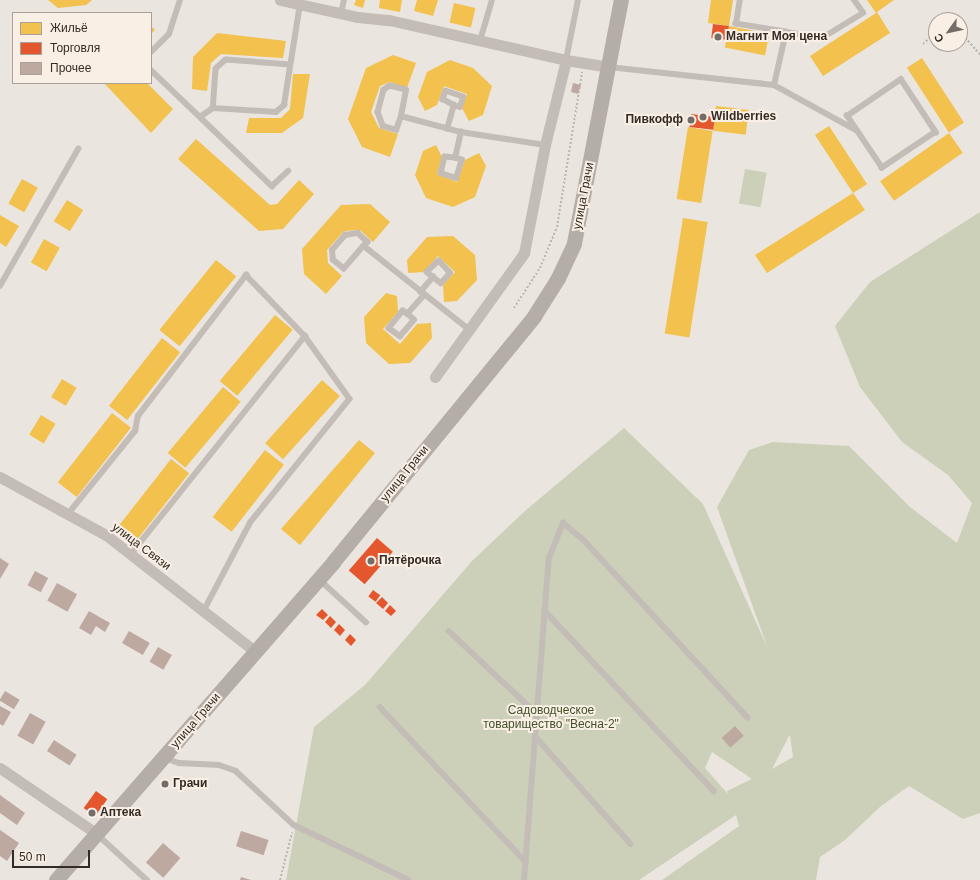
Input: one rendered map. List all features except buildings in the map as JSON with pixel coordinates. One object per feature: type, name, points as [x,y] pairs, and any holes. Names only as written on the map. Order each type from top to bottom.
[{"type":"street","points":[[280,0],[307,4],[341,13],[392,18],[427,25],[464,34],[480,41],[566,60],[609,67]]},
{"type":"street","name":"улица Грачи","points":[[56,880],[318,579],[534,316],[558,278],[574,243],[621,0]]},
{"type":"street","points":[[435,377],[524,253],[545,145],[566,60]]},
{"type":"street","name":"улица Связи","points":[[0,477],[106,535],[256,652]]},
{"type":"street","points":[[0,768],[97,834]]},
{"type":"lane","points":[[152,51],[169,34],[180,0]]},
{"type":"lane","points":[[341,13],[344,0]]},
{"type":"lane","points":[[480,41],[492,0]]},
{"type":"lane","points":[[566,60],[578,0]]},
{"type":"lane","points":[[740,0],[736,24],[822,38],[862,13],[854,0]]},
{"type":"lane","points":[[200,117],[213,108],[276,112],[284,104],[290,65],[307,4]]},
{"type":"lane","points":[[774,85],[786,32]]},
{"type":"lane","points":[[213,108],[216,69],[226,60],[290,65]]},
{"type":"lane","points":[[609,67],[774,85],[856,131],[882,168],[936,132],[901,79],[847,116],[856,131]]},
{"type":"lane","points":[[152,71],[272,186],[288,171]]},
{"type":"lane","points":[[390,86],[406,90],[401,116],[396,130],[383,126],[378,112],[384,90],[390,86]]},
{"type":"lane","points":[[447,129],[454,106]]},
{"type":"lane","points":[[401,116],[461,132],[545,145]]},
{"type":"lane","points":[[455,158],[461,132]]},
{"type":"lane","points":[[0,286],[78,149]]},
{"type":"lane","points":[[358,233],[368,242],[364,246],[344,269],[333,260],[332,250],[345,235],[358,233]]},
{"type":"lane","points":[[364,246],[470,330]]},
{"type":"lane","points":[[68,514],[135,431],[138,416],[246,275],[305,336],[350,399],[251,522],[204,611]]},
{"type":"lane","points":[[407,314],[433,277]]},
{"type":"lane","points":[[403,311],[407,314],[414,320],[400,336],[389,328],[403,311]]},
{"type":"lane","points":[[131,554],[305,336]]},
{"type":"lane","points":[[524,880],[549,558],[563,523],[583,539],[748,718]]},
{"type":"lane","points":[[318,579],[366,622]]},
{"type":"lane","points":[[545,611],[714,791]]},
{"type":"lane","points":[[449,630],[537,714]]},
{"type":"lane","points":[[380,707],[526,862]]},
{"type":"lane","points":[[535,736],[631,844]]},
{"type":"lane","points":[[164,757],[179,763],[219,765],[236,771],[294,825],[409,880]]},
{"type":"lane","points":[[97,834],[147,880]]},
{"type":"path","points":[[923,44],[928,39]]},
{"type":"path","points":[[968,41],[980,54]]},
{"type":"path","points":[[514,308],[540,268],[557,227],[583,63]]},
{"type":"path","points":[[280,880],[294,825]]},
{"type":"green space","points":[[745,169],[767,173],[761,207],[739,203]]},
{"type":"green space","name":"Садоводческое товарищество \"Весна-2\"","points":[[980,212],[980,813],[963,819],[909,786],[881,806],[845,840],[820,857],[816,880],[662,880],[739,826],[736,815],[639,880],[286,880],[314,727],[365,685],[472,561],[526,510],[624,428],[703,504],[768,649],[717,507],[749,450],[773,442],[849,446],[910,507],[957,543],[972,503],[948,475],[902,442],[860,387],[835,326],[870,282]],"holes":[[[789,736],[793,757],[772,769]],[[712,752],[752,779],[727,791],[728,794],[705,768]]]},
{"type":"place","name":"Магнит Моя цена","points":[[718,37]]},
{"type":"place","name":"Wildberries","points":[[703,117]]},
{"type":"place","name":"Пивкофф","points":[[691,120]]},
{"type":"place","name":"Пятёрочка","points":[[371,561]]},
{"type":"place","name":"Грачи","points":[[165,784]]},
{"type":"place","name":"Аптека","points":[[92,813]]}]
